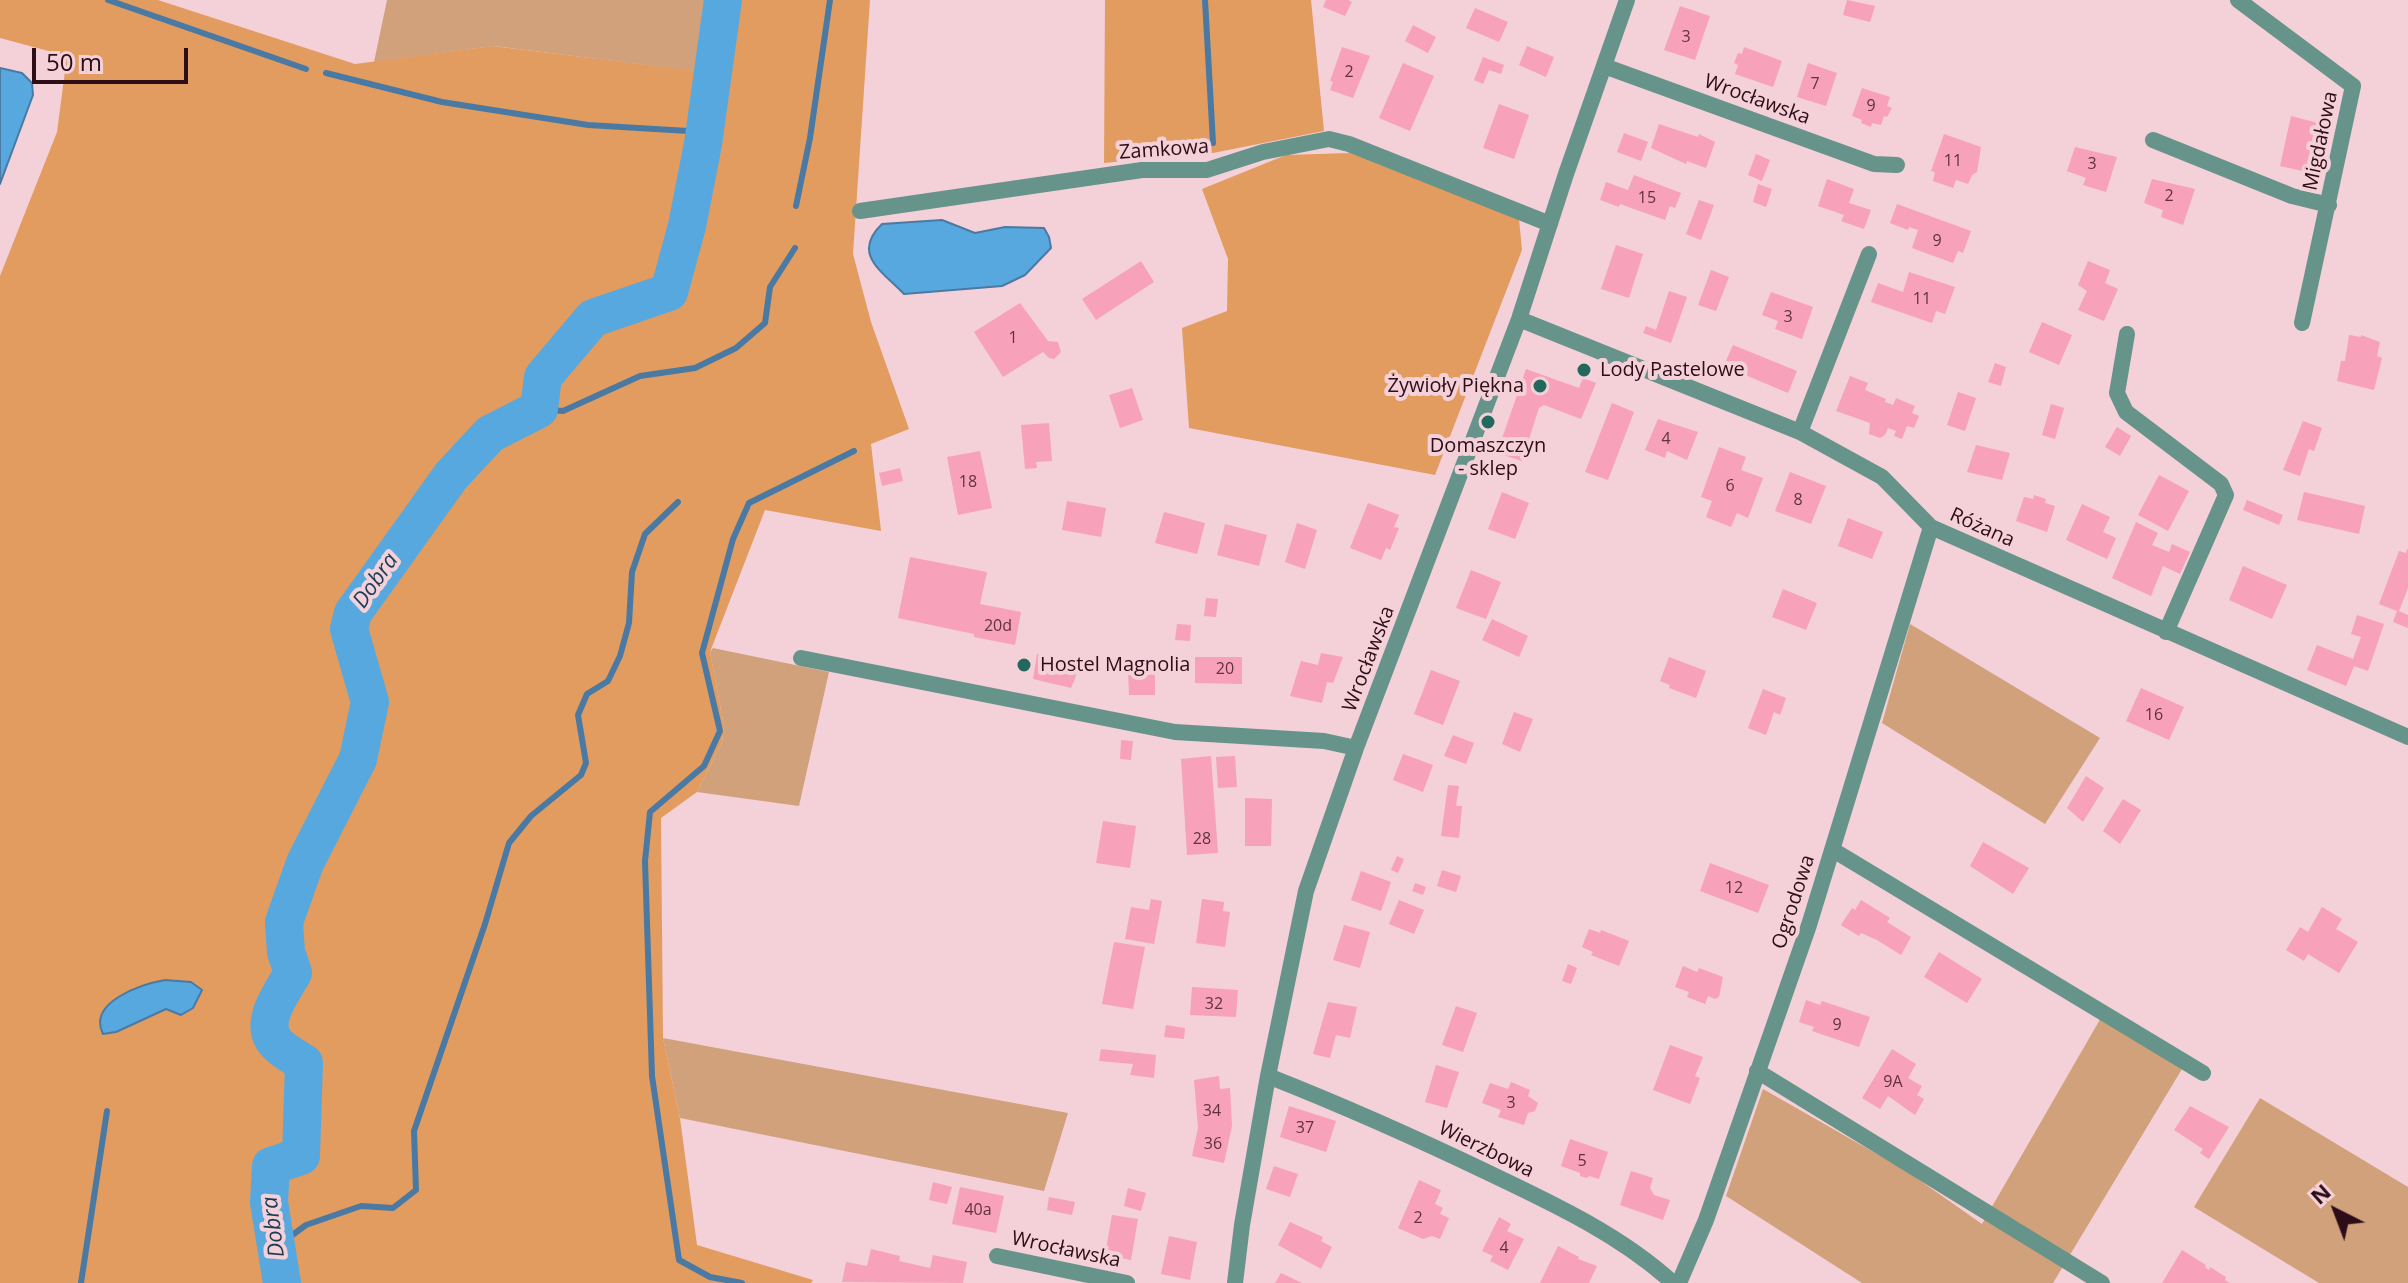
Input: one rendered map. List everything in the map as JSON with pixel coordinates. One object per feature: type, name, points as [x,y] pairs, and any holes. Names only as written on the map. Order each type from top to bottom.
[{"type":"street","name":"Wrocławska","points":[[1235,1283],[1268,1076],[1306,891],[1356,748],[1519,319],[1627,0]]},
{"type":"street","name":"Migdałowa","points":[[2238,0],[2353,86],[2302,323]]},
{"type":"street","name":"Wrocławska","points":[[1604,66],[1874,164],[1897,165]]},
{"type":"street","name":"Zamkowa","points":[[860,211],[1127,172],[1170,168],[1207,170],[1263,152],[1329,139],[1349,144],[1550,224]]},
{"type":"street","name":"Migdałowa","points":[[2153,140],[2292,196],[2329,205]]},
{"type":"street","points":[[1800,432],[1869,254]]},
{"type":"street","name":"Różana","points":[[1519,319],[1800,432],[1882,477],[1931,527],[2408,737]]},
{"type":"street","points":[[2127,334],[2117,393],[2126,412],[2221,484],[2226,495],[2166,632]]},
{"type":"street","name":"Ogrodowa","points":[[1676,1283],[1706,1220],[1809,925],[1931,527]]},
{"type":"street","points":[[801,658],[1175,732],[1324,741],[1356,748]]},
{"type":"street","points":[[1833,850],[2203,1073]]},
{"type":"street","points":[[1757,1071],[2102,1283]]},
{"type":"street","name":"Wierzbowa","points":[[1268,1076],[1390,1126],[1542,1199],[1648,1259],[1676,1283]]},
{"type":"street","name":"Wrocławska","points":[[997,1256],[1127,1283]]},
{"type":"shaded area","points":[[0,0],[158,0],[355,64],[493,46],[721,74],[731,14],[730,0],[870,0],[853,254],[871,322],[909,429],[871,444],[881,531],[765,510],[710,652],[724,726],[722,742],[697,792],[661,818],[663,1038],[680,1118],[697,1245],[813,1280],[811,1283],[0,1283],[0,276],[57,132],[67,56],[0,38]]},
{"type":"shaded area","points":[[387,0],[716,0],[709,73],[494,46],[374,62]]},
{"type":"shaded area","points":[[1105,0],[1311,0],[1324,131],[1213,153],[1104,163]]},
{"type":"shaded area","points":[[1350,153],[1519,219],[1522,250],[1435,475],[1189,428],[1182,328],[1227,311],[1228,259],[1202,189],[1286,155]]},
{"type":"shaded area","points":[[1910,624],[2100,738],[2045,824],[1882,723]]},
{"type":"shaded area","points":[[713,648],[829,672],[799,806],[697,792],[722,742],[724,726],[710,652]]},
{"type":"shaded area","points":[[2102,1016],[2182,1069],[2053,1283],[1862,1283],[1726,1196],[1763,1089],[1905,1170],[1982,1224]]},
{"type":"shaded area","points":[[663,1038],[1068,1113],[1044,1191],[680,1118]]},
{"type":"shaded area","points":[[2260,1098],[2408,1187],[2408,1283],[2319,1283],[2194,1207]]},
{"type":"water","points":[[0,68],[22,73],[32,83],[33,95],[0,184]]},
{"type":"water","points":[[942,220],[975,233],[1005,227],[1044,228],[1051,248],[1025,275],[1002,286],[904,294],[873,262],[869,244],[873,235],[882,224]]},
{"type":"water","points":[[165,980],[191,982],[202,990],[193,1008],[181,1015],[166,1009],[116,1032],[103,1034],[100,1023],[103,1013],[119,996]]},
{"type":"building","points":[[1326,0],[1352,2],[1345,16],[1323,7]]},
{"type":"building","points":[[1847,0],[1875,6],[1870,22],[1843,15]]},
{"type":"building","points":[[1680,6],[1710,16],[1695,60],[1664,50]]},
{"type":"building","points":[[1475,8],[1508,22],[1499,42],[1466,28]]},
{"type":"building","points":[[1413,25],[1436,37],[1428,53],[1405,41]]},
{"type":"building","points":[[1527,46],[1554,57],[1546,77],[1519,65]]},
{"type":"building","points":[[1342,47],[1370,56],[1353,98],[1330,90],[1333,82],[1330,81]]},
{"type":"building","points":[[1744,47],[1782,61],[1773,87],[1735,74],[1738,65],[1734,63]]},
{"type":"building","points":[[1483,57],[1504,65],[1501,74],[1489,70],[1483,84],[1474,80]]},
{"type":"building","points":[[1403,63],[1434,76],[1410,131],[1379,118]]},
{"type":"building","points":[[1808,63],[1837,73],[1826,106],[1797,97]]},
{"type":"building","points":[[1862,88],[1890,97],[1887,106],[1892,108],[1881,125],[1872,123],[1871,127],[1852,116]]},
{"type":"building","points":[[1499,104],[1529,115],[1514,159],[1483,148]]},
{"type":"building","points":[[2291,116],[2318,123],[2307,172],[2280,166]]},
{"type":"building","points":[[1659,124],[1698,137],[1699,134],[1715,142],[1706,168],[1687,161],[1686,164],[1651,148]]},
{"type":"building","points":[[1624,133],[1648,142],[1641,161],[1617,152]]},
{"type":"building","points":[[1944,134],[1981,147],[1977,172],[1968,184],[1956,180],[1953,188],[1933,181],[1935,172],[1931,171]]},
{"type":"building","points":[[2075,147],[2117,157],[2106,192],[2083,185],[2086,178],[2067,171]]},
{"type":"building","points":[[1756,154],[1770,160],[1762,181],[1748,175]]},
{"type":"building","points":[[1634,175],[1681,193],[1675,208],[1670,206],[1665,220],[1600,200],[1606,182],[1628,190]]},
{"type":"building","points":[[1827,179],[1854,189],[1849,203],[1871,210],[1864,229],[1841,221],[1844,215],[1818,206]]},
{"type":"building","points":[[2152,179],[2195,189],[2183,225],[2161,217],[2163,210],[2144,203]]},
{"type":"building","points":[[1758,184],[1772,189],[1766,207],[1753,202]]},
{"type":"building","points":[[1699,200],[1714,205],[1701,240],[1686,234]]},
{"type":"building","points":[[1897,204],[1971,231],[1963,253],[1958,251],[1953,263],[1912,248],[1918,230],[1909,227],[1908,230],[1890,223]]},
{"type":"building","points":[[1616,245],[1643,254],[1629,298],[1601,289]]},
{"type":"building","points":[[1141,261],[1154,282],[1096,320],[1082,299]]},
{"type":"building","points":[[2088,261],[2110,270],[2105,283],[2118,289],[2104,321],[2078,310],[2087,291],[2078,285]]},
{"type":"building","points":[[1711,270],[1729,277],[1716,311],[1698,305]]},
{"type":"building","points":[[1909,272],[1955,287],[1945,314],[1936,311],[1932,323],[1871,302],[1878,283],[1903,292]]},
{"type":"building","points":[[1669,291],[1687,297],[1671,343],[1643,333],[1646,326],[1656,330]]},
{"type":"building","points":[[1771,292],[1813,307],[1802,339],[1775,329],[1778,321],[1762,315]]},
{"type":"building","points":[[1020,303],[1048,341],[1058,342],[1061,352],[1054,359],[1043,352],[1003,377],[974,332]]},
{"type":"building","points":[[2042,322],[2072,335],[2059,365],[2029,352]]},
{"type":"building","points":[[2349,335],[2361,335],[2380,342],[2377,356],[2382,358],[2374,390],[2337,381],[2341,361],[2345,361]]},
{"type":"building","points":[[1733,345],[1797,371],[1788,393],[1738,372],[1737,376],[1722,370]]},
{"type":"building","points":[[1995,363],[2006,367],[2001,386],[1988,382]]},
{"type":"building","points":[[1526,369],[1579,388],[1583,378],[1596,383],[1581,419],[1544,405],[1539,408],[1522,461],[1497,453]]},
{"type":"building","points":[[1850,376],[1868,383],[1865,390],[1886,399],[1885,402],[1893,405],[1896,398],[1915,406],[1912,413],[1919,416],[1914,428],[1907,426],[1902,439],[1894,436],[1896,431],[1888,428],[1880,438],[1869,434],[1870,423],[1836,411]]},
{"type":"building","points":[[1132,388],[1143,420],[1120,428],[1109,395]]},
{"type":"building","points":[[1958,392],[1976,398],[1965,431],[1947,425]]},
{"type":"building","points":[[1612,403],[1634,412],[1608,480],[1585,472]]},
{"type":"building","points":[[2051,404],[2064,408],[2055,439],[2042,435]]},
{"type":"building","points":[[1658,419],[1698,432],[1687,460],[1667,451],[1665,458],[1645,450]]},
{"type":"building","points":[[2303,421],[2322,428],[2314,451],[2309,449],[2300,476],[2283,470]]},
{"type":"building","points":[[1049,423],[1052,461],[1036,462],[1037,468],[1025,469],[1021,425]]},
{"type":"building","points":[[2117,427],[2131,436],[2120,456],[2105,447]]},
{"type":"building","points":[[1976,445],[2010,453],[2002,480],[1967,472]]},
{"type":"building","points":[[1719,447],[1746,457],[1741,470],[1763,478],[1748,518],[1737,513],[1731,527],[1706,517],[1712,501],[1701,497]]},
{"type":"building","points":[[980,451],[992,508],[958,515],[947,457]]},
{"type":"building","points":[[900,468],[903,481],[882,486],[879,473]]},
{"type":"building","points":[[1790,472],[1826,486],[1811,524],[1775,511]]},
{"type":"building","points":[[2159,475],[2189,491],[2168,531],[2138,515]]},
{"type":"building","points":[[1502,492],[1529,503],[1515,539],[1488,529]]},
{"type":"building","points":[[2304,492],[2365,506],[2359,534],[2297,520]]},
{"type":"building","points":[[2034,495],[2055,506],[2047,532],[2016,521],[2024,497],[2033,499]]},
{"type":"building","points":[[2247,500],[2283,515],[2279,525],[2243,510]]},
{"type":"building","points":[[1067,501],[1106,508],[1101,537],[1062,530]]},
{"type":"building","points":[[1368,503],[1399,515],[1394,527],[1399,528],[1390,550],[1386,548],[1381,560],[1350,548]]},
{"type":"building","points":[[2082,504],[2110,517],[2103,532],[2116,538],[2107,559],[2066,540]]},
{"type":"building","points":[[1164,512],[1205,523],[1197,554],[1155,543]]},
{"type":"building","points":[[1848,518],[1883,532],[1872,559],[1838,546]]},
{"type":"building","points":[[2136,522],[2158,533],[2152,545],[2169,552],[2172,544],[2190,552],[2180,574],[2163,566],[2151,596],[2112,578]]},
{"type":"building","points":[[1297,523],[1317,530],[1305,569],[1285,562]]},
{"type":"building","points":[[1225,524],[1267,535],[1259,566],[1217,555]]},
{"type":"building","points":[[2408,548],[2408,588],[2399,611],[2408,615],[2408,628],[2393,622],[2397,611],[2379,604],[2399,551],[2406,553]]},
{"type":"building","points":[[910,557],[987,572],[980,604],[1021,612],[1015,645],[898,618]]},
{"type":"building","points":[[2243,566],[2287,585],[2272,619],[2229,600]]},
{"type":"building","points":[[1471,570],[1501,582],[1486,619],[1456,608]]},
{"type":"building","points":[[1783,589],[1817,603],[1806,630],[1772,617]]},
{"type":"building","points":[[1206,598],[1218,599],[1216,617],[1204,616]]},
{"type":"building","points":[[2357,615],[2384,624],[2368,671],[2354,666],[2346,686],[2307,670],[2317,645],[2353,659],[2361,637],[2351,634]]},
{"type":"building","points":[[1492,619],[1528,636],[1519,657],[1482,640]]},
{"type":"building","points":[[1177,624],[1191,625],[1190,641],[1175,640]]},
{"type":"building","points":[[1321,653],[1343,657],[1333,683],[1327,682],[1322,703],[1290,696],[1301,661],[1318,665]]},
{"type":"building","points":[[1037,654],[1076,661],[1076,676],[1071,688],[1033,679]]},
{"type":"building","points":[[1195,657],[1242,657],[1242,684],[1195,683]]},
{"type":"building","points":[[1669,657],[1706,671],[1696,698],[1669,688],[1670,685],[1660,681]]},
{"type":"building","points":[[1128,670],[1155,670],[1155,695],[1129,695]]},
{"type":"building","points":[[1431,670],[1460,681],[1443,725],[1414,714]]},
{"type":"building","points":[[2141,688],[2184,707],[2169,740],[2126,721]]},
{"type":"building","points":[[1763,689],[1786,698],[1780,715],[1774,712],[1766,735],[1748,728]]},
{"type":"building","points":[[1514,712],[1533,719],[1520,752],[1502,744]]},
{"type":"building","points":[[1453,735],[1474,743],[1466,764],[1444,756]]},
{"type":"building","points":[[1121,740],[1133,741],[1131,760],[1120,759]]},
{"type":"building","points":[[1403,754],[1433,765],[1423,792],[1393,780]]},
{"type":"building","points":[[1211,756],[1218,853],[1187,855],[1181,759]]},
{"type":"building","points":[[1235,756],[1237,787],[1218,788],[1216,757]]},
{"type":"building","points":[[2086,776],[2104,788],[2083,822],[2067,808]]},
{"type":"building","points":[[1448,785],[1459,786],[1456,806],[1462,806],[1459,838],[1441,836]]},
{"type":"building","points":[[1245,798],[1272,799],[1271,846],[1245,846]]},
{"type":"building","points":[[2123,799],[2141,810],[2120,844],[2103,831]]},
{"type":"building","points":[[1103,821],[1136,826],[1130,868],[1096,863]]},
{"type":"building","points":[[1983,842],[2029,868],[2013,894],[1970,866]]},
{"type":"building","points":[[1397,856],[1404,859],[1398,873],[1391,870]]},
{"type":"building","points":[[1710,863],[1769,885],[1758,913],[1700,891]]},
{"type":"building","points":[[1442,870],[1461,876],[1456,892],[1437,886]]},
{"type":"building","points":[[1361,871],[1391,882],[1381,911],[1351,900]]},
{"type":"building","points":[[1415,883],[1426,887],[1423,895],[1412,891]]},
{"type":"building","points":[[1151,899],[1162,901],[1154,944],[1125,939],[1131,907],[1149,910]]},
{"type":"building","points":[[1202,899],[1224,902],[1223,911],[1230,912],[1225,947],[1196,943]]},
{"type":"building","points":[[1399,900],[1424,910],[1414,934],[1389,924]]},
{"type":"building","points":[[1861,900],[1890,918],[1887,922],[1911,937],[1901,955],[1877,940],[1861,933],[1859,936],[1841,925]]},
{"type":"building","points":[[2322,907],[2342,919],[2336,929],[2358,942],[2339,973],[2308,954],[2304,961],[2286,950],[2300,927],[2308,932]]},
{"type":"building","points":[[1344,925],[1370,932],[1360,968],[1333,960]]},
{"type":"building","points":[[1589,929],[1600,933],[1601,930],[1629,941],[1619,966],[1591,955],[1593,952],[1582,947]]},
{"type":"building","points":[[1114,942],[1145,947],[1133,1009],[1102,1004]]},
{"type":"building","points":[[1939,952],[1982,979],[1967,1003],[1924,977]]},
{"type":"building","points":[[1568,964],[1577,968],[1571,984],[1562,981]]},
{"type":"building","points":[[1683,966],[1723,977],[1719,997],[1708,996],[1705,1004],[1687,997],[1689,992],[1675,987]]},
{"type":"building","points":[[1192,987],[1238,990],[1236,1017],[1190,1015]]},
{"type":"building","points":[[1806,1000],[1820,1005],[1822,1001],[1870,1017],[1859,1047],[1812,1031],[1814,1027],[1799,1022]]},
{"type":"building","points":[[1328,1002],[1357,1007],[1350,1038],[1336,1035],[1330,1058],[1313,1054]]},
{"type":"building","points":[[1456,1006],[1477,1013],[1463,1052],[1442,1045]]},
{"type":"building","points":[[1166,1025],[1185,1028],[1184,1039],[1164,1037]]},
{"type":"building","points":[[1670,1045],[1703,1057],[1695,1076],[1700,1078],[1690,1104],[1653,1090]]},
{"type":"building","points":[[1101,1049],[1156,1055],[1154,1078],[1130,1075],[1133,1064],[1099,1061]]},
{"type":"building","points":[[1892,1049],[1916,1064],[1908,1078],[1922,1086],[1917,1095],[1924,1099],[1915,1115],[1888,1096],[1880,1109],[1862,1098]]},
{"type":"building","points":[[1436,1065],[1459,1072],[1447,1108],[1425,1102]]},
{"type":"building","points":[[1219,1076],[1220,1089],[1230,1088],[1232,1126],[1224,1163],[1192,1156],[1198,1128],[1194,1080]]},
{"type":"building","points":[[1511,1082],[1530,1090],[1528,1096],[1538,1103],[1535,1111],[1528,1113],[1524,1125],[1498,1117],[1501,1110],[1482,1103],[1490,1083],[1508,1089]]},
{"type":"building","points":[[1289,1106],[1336,1121],[1326,1152],[1280,1137]]},
{"type":"building","points":[[2190,1106],[2229,1127],[2209,1159],[2200,1153],[2203,1149],[2174,1130]]},
{"type":"building","points":[[1570,1139],[1608,1152],[1599,1179],[1580,1176],[1580,1173],[1561,1166]]},
{"type":"building","points":[[1274,1166],[1298,1174],[1290,1197],[1266,1189]]},
{"type":"building","points":[[1631,1171],[1653,1178],[1650,1188],[1654,1195],[1670,1200],[1663,1220],[1620,1205]]},
{"type":"building","points":[[1419,1180],[1441,1190],[1435,1204],[1443,1208],[1440,1214],[1449,1218],[1440,1239],[1432,1236],[1423,1239],[1398,1228]]},
{"type":"building","points":[[933,1182],[952,1187],[947,1204],[929,1200]]},
{"type":"building","points":[[960,1187],[1004,1196],[996,1233],[952,1224]]},
{"type":"building","points":[[1128,1188],[1146,1193],[1141,1211],[1124,1206]]},
{"type":"building","points":[[1049,1197],[1075,1202],[1072,1215],[1047,1210]]},
{"type":"building","points":[[1112,1215],[1138,1219],[1131,1260],[1105,1255]]},
{"type":"building","points":[[1499,1217],[1511,1224],[1507,1231],[1524,1239],[1508,1270],[1490,1261],[1493,1256],[1482,1251]]},
{"type":"building","points":[[1290,1222],[1323,1237],[1321,1241],[1332,1247],[1321,1269],[1278,1245]]},
{"type":"building","points":[[1169,1236],[1197,1242],[1190,1280],[1161,1274]]},
{"type":"building","points":[[1558,1246],[1578,1259],[1597,1266],[1589,1283],[1540,1283]]},
{"type":"building","points":[[871,1249],[900,1256],[899,1261],[930,1268],[933,1255],[967,1262],[963,1283],[842,1282],[846,1262],[867,1266]]},
{"type":"building","points":[[2182,1250],[2209,1270],[2210,1267],[2226,1277],[2225,1280],[2230,1283],[2162,1283]]},
{"type":"building","points":[[1281,1273],[1302,1283],[1275,1283]]},
{"type":"waterway","points":[[108,0],[306,69]]},
{"type":"waterway","name":"Dobra","points":[[282,1283],[269,1202],[271,1166],[301,1156],[304,1063],[277,1044],[271,1036],[270,1018],[293,973],[286,952],[284,922],[305,863],[358,759],[370,702],[349,629],[353,613],[451,476],[490,434],[539,409],[543,377],[593,318],[669,292],[687,226],[703,144],[723,0]]},
{"type":"waterway","points":[[796,206],[810,138],[830,0]]},
{"type":"waterway","points":[[1205,0],[1213,143]]},
{"type":"waterway","points":[[326,73],[442,102],[588,125],[705,132]]},
{"type":"waterway","points":[[539,409],[563,411],[640,376],[695,368],[736,348],[765,323],[770,287],[795,248]]},
{"type":"waterway","points":[[742,1283],[710,1277],[679,1260],[652,1076],[645,861],[650,812],[704,766],[720,731],[702,653],[733,539],[749,503],[854,451]]},
{"type":"waterway","points":[[276,1247],[306,1225],[361,1206],[393,1208],[416,1190],[414,1131],[485,924],[509,843],[531,816],[581,775],[586,763],[578,715],[587,694],[608,681],[620,656],[629,623],[632,572],[645,534],[678,502]]},
{"type":"waterway","points":[[81,1283],[107,1111]]},
{"type":"place","name":"Lody Pastelowe","points":[[1584,370]]},
{"type":"place","name":"Żywioły Piękna","points":[[1540,386]]},
{"type":"place","name":"Domaszczyn - sklep","points":[[1488,422]]},
{"type":"place","name":"Hostel Magnolia","points":[[1024,665]]}]
